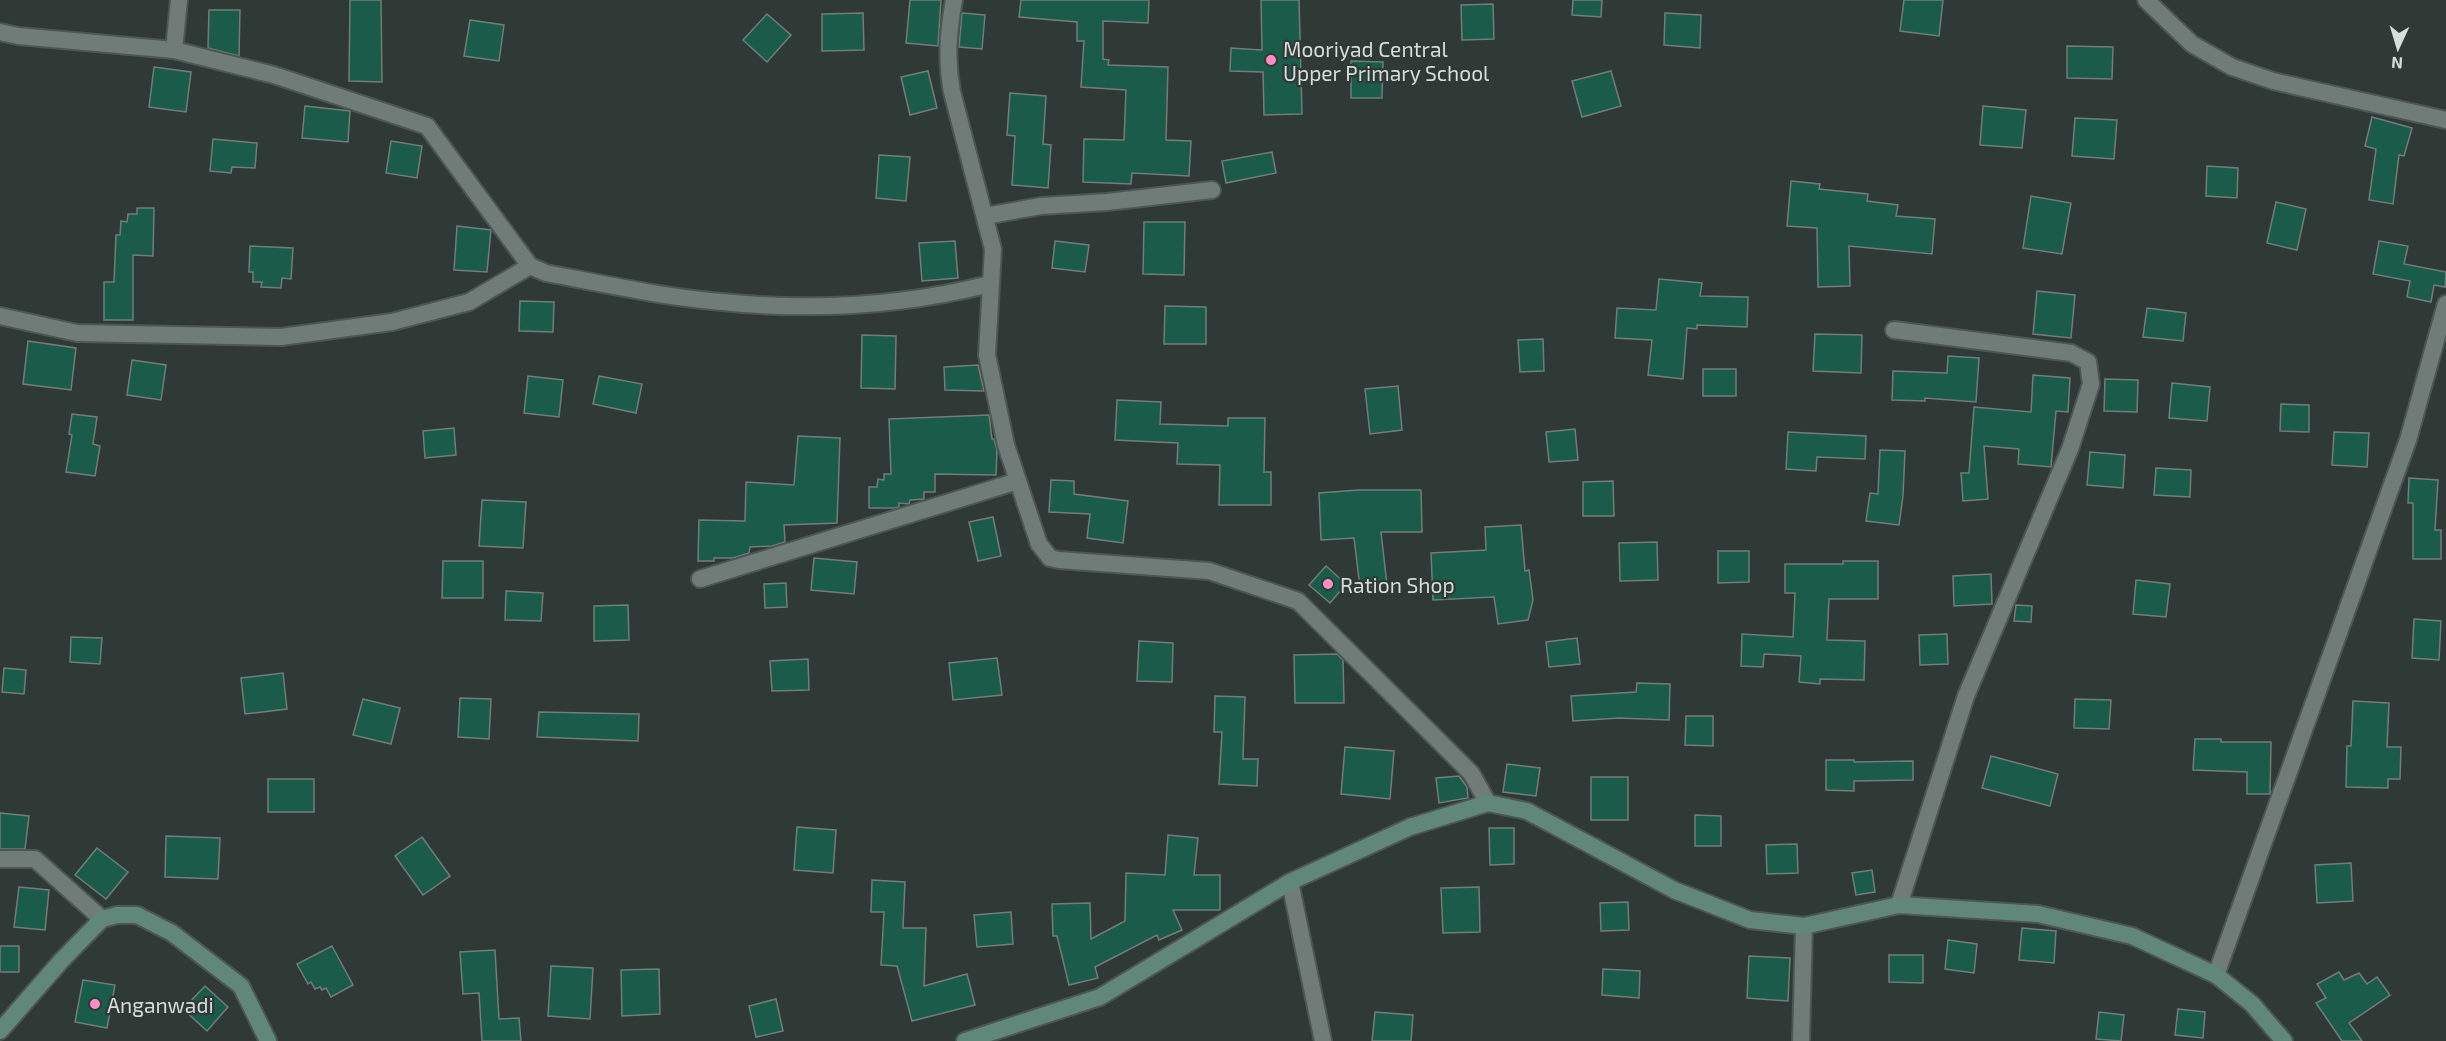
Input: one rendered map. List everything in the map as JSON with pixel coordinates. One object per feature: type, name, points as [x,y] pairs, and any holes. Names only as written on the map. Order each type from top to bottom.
[{"type":"main road","points":[[965,1041],[1100,997],[1290,882],[1410,827],[1488,803],[1527,811],[1674,890],[1750,920],[1804,926],[1899,904],[2038,914],[2132,936],[2216,975],[2252,1004],[2283,1041]]},
{"type":"main road","points":[[0,1031],[61,961],[102,919],[117,915],[137,915],[172,933],[241,986],[268,1041]]},
{"type":"street","points":[[174,50],[179,0]]},
{"type":"street","points":[[954,0],[947,39],[947,67],[993,249],[987,356],[1006,445],[1039,544],[1050,558],[1059,560],[1209,571],[1298,601],[1471,773],[1488,803]]},
{"type":"street","points":[[2146,0],[2192,44],[2232,67],[2273,81],[2446,120]]},
{"type":"street","points":[[0,32],[18,36],[174,50],[274,75],[427,126],[530,266],[546,273],[733,303],[807,305],[890,304],[945,296],[990,284]]},
{"type":"street","points":[[985,216],[1041,206],[1107,202],[1212,190]]},
{"type":"street","points":[[0,316],[77,333],[280,337],[392,322],[469,302],[530,266]]},
{"type":"street","points":[[2216,975],[2408,440],[2446,304]]},
{"type":"street","points":[[1894,330],[2071,353],[2088,362],[2091,384],[2070,449],[1966,696],[1899,904]]},
{"type":"street","points":[[700,579],[1018,481]]},
{"type":"street","points":[[0,859],[35,859],[102,919]]},
{"type":"street","points":[[1290,882],[1323,1041]]},
{"type":"street","points":[[1801,1041],[1804,926]]},
{"type":"building","points":[[350,0],[381,0],[382,82],[349,81]]},
{"type":"building","points":[[910,0],[941,0],[938,46],[906,43]]},
{"type":"building","points":[[1021,0],[1149,0],[1148,23],[1103,21],[1103,59],[1109,60],[1108,65],[1168,67],[1166,140],[1191,141],[1189,176],[1132,173],[1131,184],[1083,182],[1084,139],[1124,140],[1126,90],[1081,87],[1084,41],[1077,41],[1077,22],[1019,17]]},
{"type":"building","points":[[1261,0],[1299,0],[1302,114],[1264,115],[1263,72],[1230,71],[1231,48],[1262,50]]},
{"type":"building","points":[[1573,0],[1602,0],[1601,17],[1572,15]]},
{"type":"building","points":[[1904,0],[1943,0],[1939,36],[1900,31]]},
{"type":"building","points":[[1493,4],[1494,39],[1462,40],[1461,5]]},
{"type":"building","points":[[209,10],[240,10],[239,56],[208,48]]},
{"type":"building","points":[[863,13],[864,50],[822,51],[822,14]]},
{"type":"building","points":[[962,13],[985,15],[982,49],[959,47]]},
{"type":"building","points":[[1665,13],[1701,15],[1700,48],[1664,45]]},
{"type":"building","points":[[767,14],[791,35],[767,62],[743,40]]},
{"type":"building","points":[[470,20],[504,25],[499,61],[464,56]]},
{"type":"building","points":[[2067,46],[2113,47],[2112,79],[2067,78]]},
{"type":"building","points":[[1351,61],[1383,62],[1382,98],[1351,98]]},
{"type":"building","points":[[154,67],[191,72],[186,112],[149,107]]},
{"type":"building","points":[[928,71],[937,108],[910,115],[901,77]]},
{"type":"building","points":[[1611,71],[1621,106],[1582,117],[1572,81]]},
{"type":"building","points":[[1010,93],[1046,96],[1043,144],[1051,145],[1048,188],[1012,185],[1015,136],[1007,135]]},
{"type":"building","points":[[305,106],[350,111],[348,142],[302,138]]},
{"type":"building","points":[[1983,106],[2026,110],[2022,148],[1980,145]]},
{"type":"building","points":[[2372,117],[2412,128],[2404,156],[2399,155],[2393,204],[2369,200],[2376,149],[2365,146]]},
{"type":"building","points":[[2075,118],[2117,120],[2114,159],[2072,156]]},
{"type":"building","points":[[213,139],[257,143],[255,168],[232,167],[231,173],[210,171]]},
{"type":"building","points":[[391,141],[422,146],[417,178],[386,173]]},
{"type":"building","points":[[1272,152],[1276,173],[1226,183],[1222,161]]},
{"type":"building","points":[[879,155],[910,157],[906,201],[876,198]]},
{"type":"building","points":[[2207,166],[2238,168],[2237,198],[2206,196]]},
{"type":"building","points":[[1791,181],[1820,184],[1819,189],[1868,194],[1867,201],[1898,205],[1896,216],[1935,219],[1932,254],[1849,246],[1850,286],[1818,287],[1817,228],[1787,226]]},
{"type":"building","points":[[2031,196],[2071,203],[2062,254],[2023,248]]},
{"type":"building","points":[[2276,202],[2306,209],[2297,250],[2267,243]]},
{"type":"building","points":[[137,208],[154,208],[153,256],[133,255],[133,320],[104,320],[104,282],[114,282],[116,235],[120,235],[121,221],[127,222],[128,214],[137,214]]},
{"type":"building","points":[[1144,222],[1185,222],[1184,275],[1143,274]]},
{"type":"building","points":[[457,226],[491,230],[487,272],[454,270]]},
{"type":"building","points":[[955,241],[958,278],[922,281],[919,243]]},
{"type":"building","points":[[1055,241],[1089,245],[1085,272],[1052,268]]},
{"type":"building","points":[[2379,241],[2408,246],[2404,264],[2446,272],[2445,287],[2434,285],[2431,302],[2407,297],[2410,281],[2373,274]]},
{"type":"building","points":[[250,246],[293,248],[291,279],[282,278],[281,288],[261,287],[262,282],[253,282],[253,272],[249,272]]},
{"type":"building","points":[[1659,279],[1702,283],[1700,296],[1748,297],[1747,327],[1697,325],[1697,329],[1687,328],[1683,379],[1648,375],[1652,340],[1615,338],[1617,308],[1656,310]]},
{"type":"building","points":[[2037,291],[2075,295],[2071,338],[2033,334]]},
{"type":"building","points":[[520,301],[554,302],[553,332],[519,331]]},
{"type":"building","points":[[1165,306],[1206,307],[1206,344],[1164,344]]},
{"type":"building","points":[[2147,308],[2186,313],[2183,341],[2143,337]]},
{"type":"building","points":[[1815,334],[1862,335],[1861,373],[1813,371]]},
{"type":"building","points":[[862,335],[896,336],[895,389],[861,388]]},
{"type":"building","points":[[1543,339],[1544,371],[1520,372],[1518,340]]},
{"type":"building","points":[[28,341],[76,348],[71,390],[23,384]]},
{"type":"building","points":[[1948,356],[1979,358],[1976,402],[1925,398],[1925,401],[1892,400],[1893,371],[1947,373]]},
{"type":"building","points":[[132,360],[166,365],[161,400],[127,395]]},
{"type":"building","points":[[978,365],[984,391],[945,390],[944,367]]},
{"type":"building","points":[[1703,369],[1736,369],[1736,396],[1703,396]]},
{"type":"building","points":[[2033,375],[2070,378],[2068,412],[2056,411],[2051,467],[2018,464],[2019,449],[1984,446],[1988,499],[1963,501],[1961,473],[1969,473],[1974,407],[2031,412]]},
{"type":"building","points":[[528,376],[563,380],[559,417],[524,413]]},
{"type":"building","points":[[599,376],[642,384],[636,413],[593,404]]},
{"type":"building","points":[[2105,379],[2138,380],[2137,412],[2104,411]]},
{"type":"building","points":[[2172,383],[2210,387],[2207,421],[2169,418]]},
{"type":"building","points":[[1398,386],[1402,430],[1370,434],[1365,389]]},
{"type":"building","points":[[1117,400],[1161,402],[1160,424],[1228,426],[1228,418],[1265,418],[1264,472],[1271,472],[1271,505],[1219,505],[1220,465],[1177,464],[1178,443],[1115,440]]},
{"type":"building","points":[[2281,404],[2309,405],[2309,432],[2280,431]]},
{"type":"building","points":[[72,414],[97,417],[93,444],[100,446],[95,476],[66,472],[72,435],[69,434]]},
{"type":"building","points":[[989,415],[992,439],[994,439],[997,450],[996,475],[935,474],[935,492],[924,492],[924,499],[910,500],[909,504],[899,503],[899,507],[895,508],[869,508],[869,487],[877,487],[878,479],[884,480],[884,474],[891,474],[889,419]]},
{"type":"building","points":[[454,428],[456,455],[425,458],[423,431]]},
{"type":"building","points":[[1575,429],[1578,460],[1549,462],[1546,432]]},
{"type":"building","points":[[1788,432],[1866,436],[1865,459],[1817,457],[1816,471],[1786,469]]},
{"type":"building","points":[[2334,432],[2369,433],[2367,467],[2332,465]]},
{"type":"building","points":[[798,436],[840,438],[837,523],[784,525],[785,542],[772,546],[750,547],[749,553],[733,558],[698,561],[699,520],[745,521],[746,482],[794,485]]},
{"type":"building","points":[[1880,450],[1905,451],[1899,525],[1866,521],[1870,493],[1878,494]]},
{"type":"building","points":[[2090,452],[2125,455],[2123,488],[2087,485]]},
{"type":"building","points":[[2156,468],[2191,470],[2190,497],[2154,495]]},
{"type":"building","points":[[2409,478],[2438,480],[2435,530],[2441,530],[2441,559],[2413,559],[2413,503],[2408,503]]},
{"type":"building","points":[[1051,480],[1074,481],[1074,494],[1128,501],[1123,543],[1087,538],[1090,514],[1049,512]]},
{"type":"building","points":[[1613,481],[1614,516],[1583,516],[1583,482]]},
{"type":"building","points":[[1358,490],[1421,490],[1422,532],[1381,532],[1387,585],[1360,588],[1354,538],[1321,540],[1319,493]]},
{"type":"building","points":[[482,500],[526,502],[523,548],[479,546]]},
{"type":"building","points":[[993,517],[1001,556],[978,561],[969,522]]},
{"type":"building","points":[[1521,525],[1525,571],[1529,570],[1533,600],[1528,620],[1498,624],[1494,597],[1433,600],[1431,553],[1486,550],[1485,527]]},
{"type":"building","points":[[1657,542],[1658,580],[1620,581],[1619,543]]},
{"type":"building","points":[[1718,551],[1749,551],[1749,582],[1718,583]]},
{"type":"building","points":[[814,558],[857,562],[854,594],[811,590]]},
{"type":"building","points":[[443,561],[483,561],[483,598],[442,598]]},
{"type":"building","points":[[1843,561],[1878,561],[1878,599],[1829,599],[1827,640],[1865,641],[1864,680],[1820,679],[1820,684],[1799,682],[1801,656],[1764,654],[1763,667],[1741,666],[1742,634],[1793,637],[1795,593],[1785,593],[1785,564],[1843,564]]},
{"type":"building","name":"Ration Shop","points":[[1326,566],[1346,584],[1330,603],[1309,585]]},
{"type":"building","points":[[1991,574],[1992,604],[1954,606],[1953,576]]},
{"type":"building","points":[[2136,580],[2170,584],[2166,617],[2133,614]]},
{"type":"building","points":[[786,583],[787,607],[765,608],[764,584]]},
{"type":"building","points":[[506,591],[543,593],[541,621],[505,620]]},
{"type":"building","points":[[628,605],[629,640],[594,641],[594,606]]},
{"type":"building","points":[[2016,605],[2032,606],[2031,622],[2014,621]]},
{"type":"building","points":[[2414,619],[2441,621],[2439,660],[2412,658]]},
{"type":"building","points":[[1947,634],[1948,664],[1920,665],[1919,635]]},
{"type":"building","points":[[71,637],[102,638],[100,664],[70,662]]},
{"type":"building","points":[[1577,638],[1580,664],[1549,667],[1546,642]]},
{"type":"building","points":[[1139,641],[1173,643],[1172,682],[1137,681]]},
{"type":"building","points":[[1337,654],[1343,660],[1344,703],[1295,703],[1294,655]]},
{"type":"building","points":[[997,658],[1002,695],[953,700],[949,663]]},
{"type":"building","points":[[808,659],[809,690],[772,691],[770,661]]},
{"type":"building","points":[[4,668],[26,670],[24,694],[2,692]]},
{"type":"building","points":[[283,673],[287,709],[245,714],[241,678]]},
{"type":"building","points":[[1637,683],[1670,684],[1669,720],[1619,718],[1573,721],[1571,696],[1636,692]]},
{"type":"building","points":[[1215,696],[1245,697],[1243,759],[1258,759],[1257,786],[1219,784],[1222,732],[1214,732]]},
{"type":"building","points":[[460,698],[491,699],[489,739],[458,737]]},
{"type":"building","points":[[363,699],[400,708],[391,744],[353,735]]},
{"type":"building","points":[[2075,699],[2111,700],[2109,729],[2074,728]]},
{"type":"building","points":[[2353,701],[2389,703],[2387,747],[2401,747],[2400,779],[2388,779],[2388,788],[2346,787],[2347,746],[2351,746]]},
{"type":"building","points":[[539,712],[639,714],[638,741],[537,737]]},
{"type":"building","points":[[1686,716],[1713,716],[1713,746],[1685,745]]},
{"type":"building","points":[[2195,739],[2221,739],[2221,742],[2271,742],[2270,794],[2247,794],[2247,772],[2193,770]]},
{"type":"building","points":[[1345,747],[1394,751],[1390,799],[1341,794]]},
{"type":"building","points":[[1991,756],[2058,774],[2050,806],[1982,788]]},
{"type":"building","points":[[1826,760],[1913,761],[1913,780],[1854,781],[1854,791],[1826,790]]},
{"type":"building","points":[[1507,764],[1540,768],[1536,796],[1503,792]]},
{"type":"building","points":[[1459,776],[1467,787],[1468,798],[1439,803],[1436,778]]},
{"type":"building","points":[[1591,777],[1628,777],[1628,820],[1591,820]]},
{"type":"building","points":[[268,779],[314,779],[314,812],[268,812]]},
{"type":"building","points":[[0,813],[29,816],[25,849],[0,849]]},
{"type":"building","points":[[1695,815],[1721,816],[1721,846],[1695,846]]},
{"type":"building","points":[[797,827],[836,830],[833,873],[794,870]]},
{"type":"building","points":[[1489,828],[1514,828],[1514,864],[1490,865]]},
{"type":"building","points":[[1168,835],[1198,838],[1194,875],[1220,875],[1220,910],[1173,910],[1182,930],[1159,940],[1157,935],[1095,967],[1098,978],[1069,985],[1057,936],[1053,936],[1052,904],[1090,903],[1091,939],[1125,921],[1126,873],[1165,875]]},
{"type":"building","points":[[166,836],[220,838],[218,879],[165,877]]},
{"type":"building","points":[[422,837],[450,876],[423,895],[395,856]]},
{"type":"building","points":[[1797,844],[1798,873],[1767,874],[1766,845]]},
{"type":"building","points":[[97,848],[128,872],[106,899],[75,875]]},
{"type":"building","points":[[2351,863],[2353,901],[2317,903],[2315,865]]},
{"type":"building","points":[[1872,870],[1875,892],[1856,895],[1852,873]]},
{"type":"building","points":[[872,880],[905,882],[903,928],[926,928],[924,986],[967,974],[975,1005],[912,1021],[897,966],[881,965],[884,912],[871,912]]},
{"type":"building","points":[[19,887],[49,890],[45,930],[14,927]]},
{"type":"building","points":[[1479,887],[1480,932],[1443,933],[1441,888]]},
{"type":"building","points":[[1628,902],[1629,930],[1601,931],[1600,903]]},
{"type":"building","points":[[1011,912],[1013,944],[977,947],[974,915]]},
{"type":"building","points":[[2022,928],[2056,931],[2054,963],[2019,960]]},
{"type":"building","points":[[1948,940],[1977,944],[1974,973],[1945,969]]},
{"type":"building","points":[[0,946],[19,946],[19,972],[0,972]]},
{"type":"building","points":[[332,946],[353,985],[331,997],[326,988],[315,989],[311,982],[308,984],[297,964]]},
{"type":"building","points":[[495,950],[499,1019],[519,1018],[521,1041],[482,1041],[479,993],[463,994],[460,952]]},
{"type":"building","points":[[1889,955],[1923,955],[1923,983],[1889,982]]},
{"type":"building","points":[[1749,956],[1790,958],[1788,1001],[1747,998]]},
{"type":"building","points":[[551,966],[593,968],[590,1019],[548,1016]]},
{"type":"building","points":[[659,969],[660,1014],[622,1016],[621,970]]},
{"type":"building","points":[[1603,969],[1640,971],[1639,998],[1602,995]]},
{"type":"building","points":[[2339,972],[2344,980],[2359,973],[2367,984],[2377,977],[2390,995],[2349,1023],[2362,1041],[2342,1041],[2316,1003],[2326,998],[2317,984]]},
{"type":"building","name":"Anganwadi","points":[[83,980],[115,985],[107,1028],[75,1022]]},
{"type":"building","points":[[205,986],[228,1007],[207,1031],[183,1009]]},
{"type":"building","points":[[776,999],[783,1031],[756,1037],[749,1006]]},
{"type":"building","points":[[2178,1009],[2205,1012],[2203,1038],[2175,1035]]},
{"type":"building","points":[[1375,1012],[1413,1015],[1411,1041],[1372,1041]]},
{"type":"building","points":[[2099,1012],[2124,1015],[2121,1041],[2096,1039]]},
{"type":"place","name":"Mooriyad Central Upper Primary School","points":[[1271,60]]},
{"type":"place","name":"Ration Shop","points":[[1328,584]]},
{"type":"place","name":"Anganwadi","points":[[95,1004]]}]
